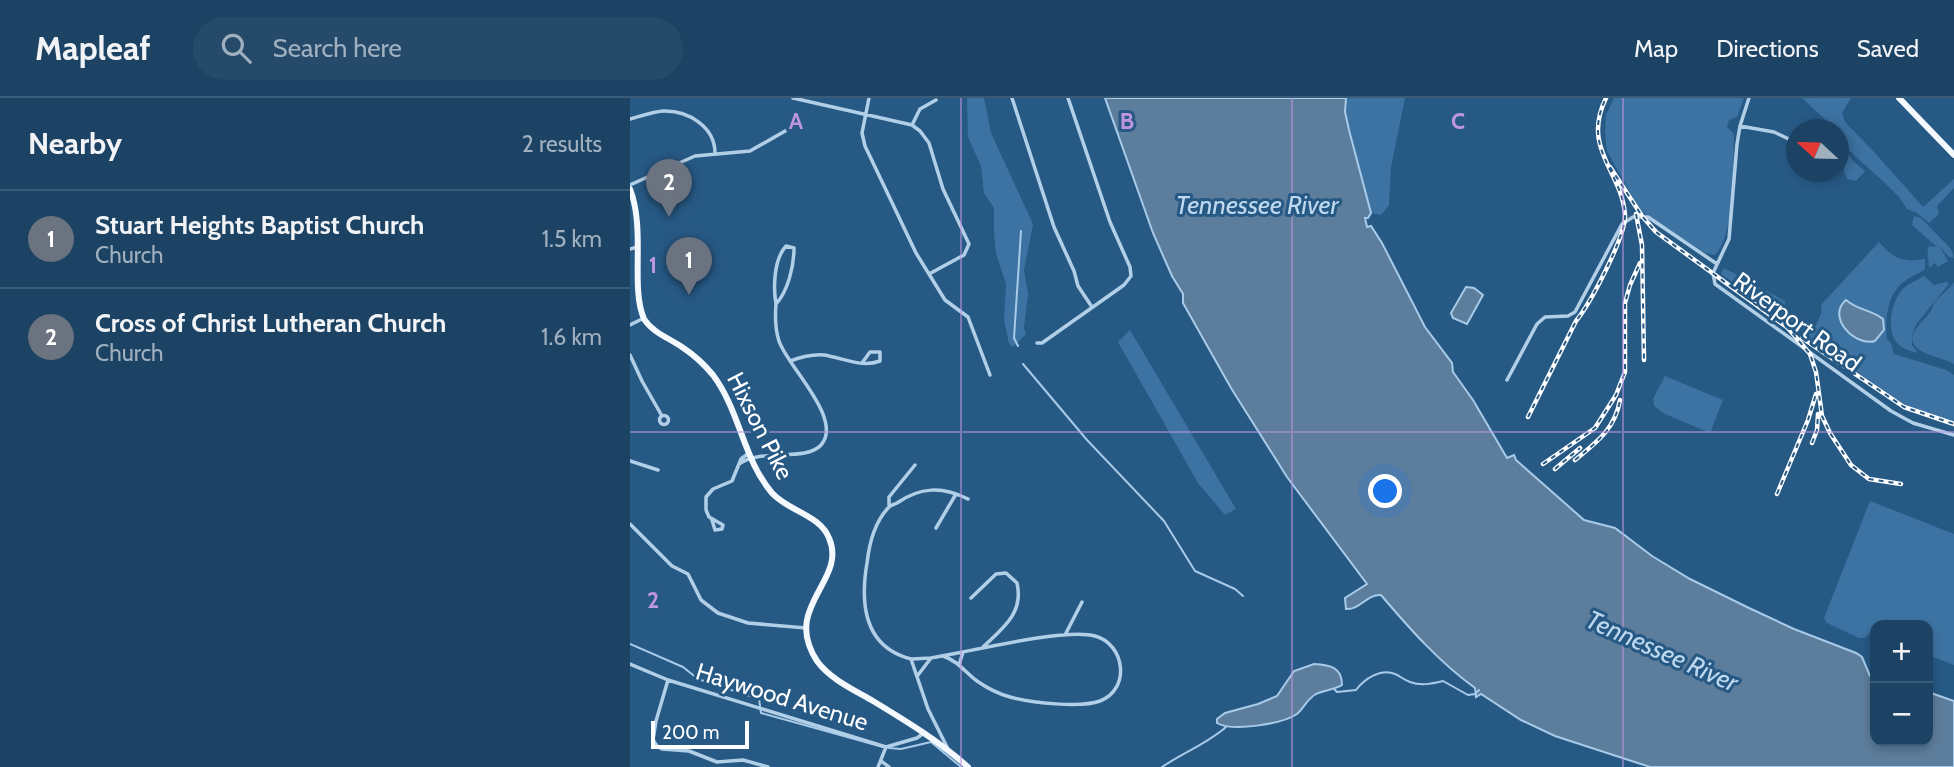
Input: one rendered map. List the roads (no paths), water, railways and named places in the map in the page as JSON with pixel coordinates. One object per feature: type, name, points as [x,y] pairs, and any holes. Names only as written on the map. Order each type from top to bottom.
[{"type":"main road","points":[[1899,98],[1954,155]]},
{"type":"main road","points":[[630,187],[638,221],[633,290],[643,318]]},
{"type":"main road","name":"Hixson Pike","points":[[643,318],[659,333],[681,345],[706,366],[727,398],[750,456],[764,482],[789,508],[822,527],[830,540],[834,553],[832,563],[813,598],[806,628]]},
{"type":"main road","points":[[806,628],[814,656],[833,676],[948,749],[968,767]]},
{"type":"street","points":[[795,98],[912,125],[929,142],[943,189],[969,244],[964,255],[929,274]]},
{"type":"street","points":[[869,98],[862,133],[865,146],[916,253],[945,300],[968,317],[990,375]]},
{"type":"street","points":[[1012,98],[1054,227],[1078,286],[1092,308]]},
{"type":"street","points":[[1037,343],[1042,343],[1129,280],[1130,268],[1110,222],[1068,98]]},
{"type":"street","name":"Riverport Road","points":[[1749,98],[1740,126],[1730,231],[1713,278],[1722,291],[1872,399],[1913,423],[1954,435]]},
{"type":"street","points":[[912,125],[920,109],[936,100]]},
{"type":"street","points":[[630,119],[666,111],[687,116],[710,132],[715,153]]},
{"type":"street","points":[[630,187],[695,156],[750,151],[794,126]]},
{"type":"street","points":[[1740,126],[1774,132],[1786,138]]},
{"type":"street","points":[[1507,380],[1537,324],[1545,317],[1568,317],[1575,312],[1622,224],[1633,217],[1648,217],[1717,264]]},
{"type":"street","points":[[712,520],[706,510],[706,497],[713,489],[732,481],[739,464],[750,456],[814,451],[824,442],[827,428],[821,411],[779,342],[775,324],[776,271],[783,248],[792,246],[794,256],[787,284],[776,304]]},
{"type":"street","points":[[630,325],[643,318]]},
{"type":"street","points":[[790,361],[824,355],[850,362],[862,363],[878,362],[882,358],[880,352],[870,352],[862,363]]},
{"type":"street","points":[[630,355],[662,416]]},
{"type":"street","points":[[630,461],[658,470]]},
{"type":"street","points":[[915,465],[892,493],[870,545],[862,591],[867,619],[880,642],[894,654],[911,659],[1065,635],[1091,635],[1099,637],[1116,650],[1121,674],[1115,690],[1107,697],[1090,704],[1012,698],[978,682],[959,664],[943,656]]},
{"type":"street","points":[[889,505],[914,492],[937,489],[957,493],[968,499]]},
{"type":"street","points":[[936,528],[957,493]]},
{"type":"street","points":[[630,524],[672,566],[688,574],[701,600],[718,613],[748,623],[806,628]]},
{"type":"street","points":[[971,598],[996,574],[1006,573],[1017,583],[1019,597],[1014,615],[981,648]]},
{"type":"street","points":[[1065,635],[1082,602]]},
{"type":"street","points":[[959,664],[963,652]]},
{"type":"street","points":[[918,675],[931,658]]},
{"type":"street","points":[[911,659],[928,709],[948,749]]},
{"type":"street","name":"Haywood Avenue","points":[[630,664],[668,680],[886,747],[917,738],[924,733]]},
{"type":"street","points":[[668,680],[656,721],[653,740],[657,746],[662,749],[690,751],[717,762],[743,760],[768,767]]},
{"type":"street","points":[[878,767],[886,747]]},
{"type":"street","points":[[881,761],[889,767]]},
{"type":"water","name":"Tennessee River","points":[[1105,98],[1346,98],[1345,112],[1371,213],[1365,218],[1367,227],[1371,226],[1382,243],[1425,327],[1452,363],[1453,372],[1507,458],[1514,455],[1516,460],[1584,520],[1615,528],[1652,556],[1690,579],[1794,629],[1862,657],[1870,676],[1870,746],[1933,746],[1933,694],[1954,701],[1954,767],[1650,767],[1555,736],[1521,720],[1481,694],[1476,697],[1475,688],[1437,656],[1381,595],[1346,609],[1345,598],[1367,584],[1287,477],[1231,388],[1183,303],[1183,294],[1153,233]]},
{"type":"water","points":[[1466,287],[1474,288],[1483,295],[1467,324],[1453,318],[1451,313]]},
{"type":"water","points":[[1846,300],[1883,319],[1884,330],[1875,341],[1859,340],[1841,322],[1839,314]]},
{"type":"water","points":[[1314,664],[1334,668],[1340,674],[1342,685],[1316,694],[1290,718],[1245,727],[1217,723],[1217,719],[1225,713],[1277,696],[1294,671]]},
{"type":"waterway","points":[[1018,346],[1014,338],[1021,231]]},
{"type":"waterway","points":[[1023,364],[1087,440],[1164,521],[1195,571],[1235,589],[1243,596]]},
{"type":"waterway","points":[[630,644],[683,667],[698,679],[759,699],[761,713],[883,747]]},
{"type":"waterway","points":[[1334,689],[1337,692],[1356,690],[1368,679],[1384,672],[1418,684],[1443,681],[1468,695],[1479,690]]},
{"type":"waterway","points":[[1162,767],[1226,727]]},
{"type":"waterway","points":[[889,748],[901,749],[931,742],[961,767]]},
{"type":"railway","points":[[1528,417],[1576,321],[1606,270],[1624,225],[1622,199],[1600,146],[1598,132],[1606,98]]},
{"type":"railway","points":[[1610,167],[1642,216],[1656,232],[1788,328],[1810,354],[1816,372],[1822,416],[1851,465],[1869,479],[1901,484]]},
{"type":"railway","points":[[1636,214],[1642,245],[1644,360]]},
{"type":"railway","points":[[1543,464],[1595,428],[1616,395],[1625,372],[1625,303],[1640,263]]},
{"type":"railway","points":[[1802,338],[1904,407],[1954,424]]},
{"type":"railway","points":[[1777,494],[1816,394]]},
{"type":"railway","points":[[1575,460],[1598,441],[1609,427],[1620,400]]},
{"type":"railway","points":[[1812,443],[1817,430],[1818,414]]},
{"type":"railway","points":[[1555,469],[1580,448]]},
{"type":"place","name":"Cross of Christ Lutheran Church","points":[[669,217]]},
{"type":"place","name":"Stuart Heights Baptist Church","points":[[689,295]]}]
